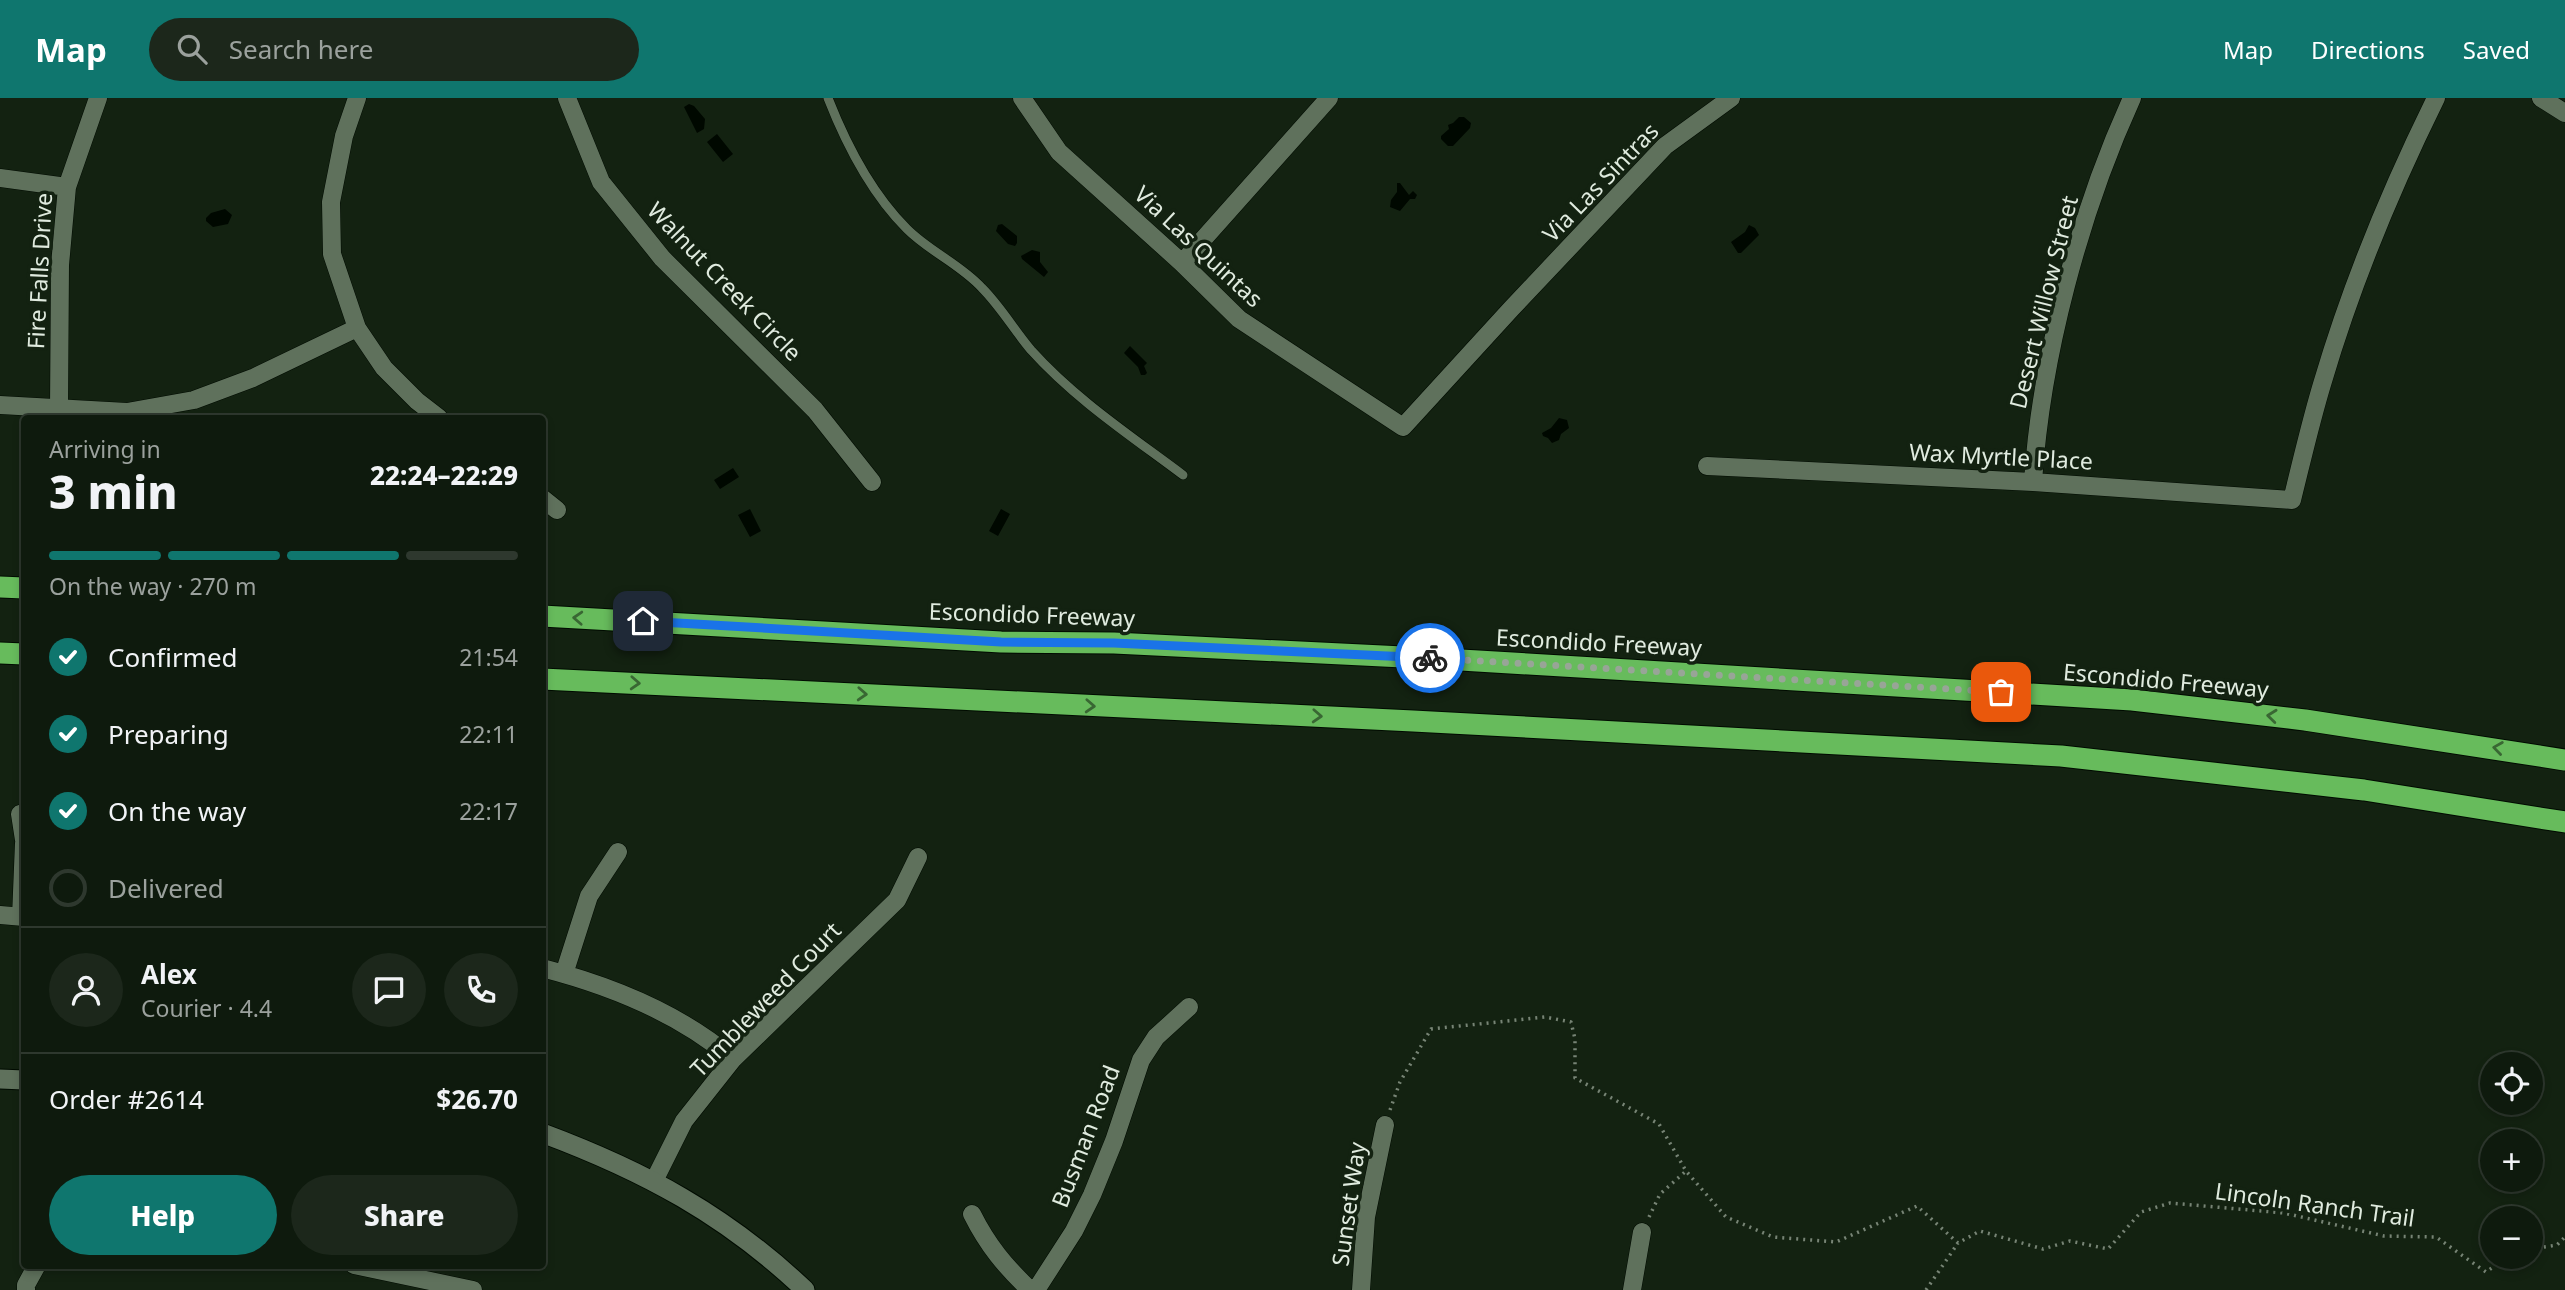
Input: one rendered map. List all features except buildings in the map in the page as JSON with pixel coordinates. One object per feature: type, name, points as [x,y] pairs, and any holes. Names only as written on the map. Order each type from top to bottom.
[{"type":"highway","points":[[0,587],[21,588]]},
{"type":"highway","name":"Escondido Freeway","points":[[546,616],[1001,642],[1114,643],[1444,659],[2132,700],[2305,720],[2565,760]]},
{"type":"highway","points":[[0,653],[21,654]]},
{"type":"highway","points":[[546,679],[1400,720],[2061,756],[2364,790],[2565,822]]},
{"type":"main road","points":[[0,1079],[21,1080]]},
{"type":"main road","points":[[546,1134],[606,1157],[708,1212],[772,1258],[805,1290]]},
{"type":"street","name":"Fire Falls Drive","points":[[59,410],[60,265],[67,187],[98,98]]},
{"type":"street","points":[[356,98],[344,136],[331,202],[332,254],[357,328],[384,368],[435,415]]},
{"type":"street","name":"Walnut Creek Circle","points":[[567,98],[601,182],[662,258],[815,410],[872,482]]},
{"type":"street","name":"Via Las Quintas","points":[[1022,98],[1059,152],[1182,263],[1239,319],[1403,427]]},
{"type":"street","points":[[1182,263],[1329,98]]},
{"type":"street","name":"Via Las Sintras","points":[[1403,427],[1665,146],[1731,98]]},
{"type":"street","name":"Desert Willow Street","points":[[2033,482],[2036,443],[2050,359],[2080,236],[2132,98]]},
{"type":"street","name":"Wax Myrtle Place","points":[[1707,466],[2033,482],[2292,500],[2322,383],[2344,314],[2375,233],[2436,98]]},
{"type":"street","points":[[2541,98],[2565,113]]},
{"type":"street","points":[[0,178],[67,187]]},
{"type":"street","points":[[0,405],[127,412],[194,400],[253,378],[357,328]]},
{"type":"street","points":[[546,501],[557,510]]},
{"type":"street","points":[[20,814],[21,821]]},
{"type":"street","points":[[564,974],[589,896],[618,852]]},
{"type":"street","name":"Tumbleweed Court","points":[[654,1181],[684,1121],[733,1059],[897,900],[918,857]]},
{"type":"street","points":[[0,915],[21,917]]},
{"type":"street","points":[[546,969],[644,1002],[707,1037],[733,1059]]},
{"type":"street","name":"Busman Road","points":[[1033,1290],[1074,1231],[1092,1195],[1114,1141],[1141,1060],[1156,1037],[1189,1007]]},
{"type":"street","name":"Sunset Way","points":[[1361,1290],[1366,1217],[1385,1125]]},
{"type":"street","points":[[972,1214],[986,1242],[1007,1268],[1033,1290]]},
{"type":"street","points":[[1632,1290],[1642,1232]]},
{"type":"street","points":[[26,1290],[35,1269]]},
{"type":"street","points":[[379,1269],[473,1290]]},
{"type":"lane","points":[[828,98],[869,181],[907,229],[939,255],[962,268],[999,306],[1030,349],[1090,405],[1183,475]]},
{"type":"path","points":[[1385,1125],[1400,1082],[1431,1029],[1545,1017],[1571,1022],[1575,1039],[1575,1078],[1659,1124],[1685,1171],[1726,1217],[1773,1237],[1836,1242],[1917,1206],[1958,1243],[1926,1290]]},
{"type":"path","points":[[1642,1232],[1660,1194],[1685,1171]]},
{"type":"path","name":"Lincoln Ranch Trail","points":[[1958,1243],[1980,1231],[2043,1249],[2070,1241],[2108,1249],[2141,1212],[2170,1203],[2284,1213],[2384,1236],[2435,1237],[2480,1268]]},
{"type":"path","points":[[2543,1247],[2557,1245],[2565,1237]]},
{"type":"shaded area","points":[[689,104],[705,119],[704,129],[697,133],[684,107]]},
{"type":"shaded area","points":[[1459,117],[1464,117],[1471,123],[1470,128],[1453,146],[1448,146],[1441,136],[1449,129],[1448,125]]},
{"type":"shaded area","points":[[717,134],[733,154],[723,162],[707,142]]},
{"type":"shaded area","points":[[1397,183],[1400,183],[1409,195],[1413,191],[1417,195],[1400,211],[1390,207],[1397,192]]},
{"type":"shaded area","points":[[225,209],[232,215],[228,224],[213,227],[206,221],[211,213]]},
{"type":"shaded area","points":[[1002,224],[1017,236],[1015,246],[1008,244],[996,231],[998,225]]},
{"type":"shaded area","points":[[1749,225],[1755,228],[1759,235],[1738,253],[1731,242],[1745,232]]},
{"type":"shaded area","points":[[1032,250],[1040,252],[1040,262],[1048,272],[1044,277],[1022,259],[1021,256]]},
{"type":"shaded area","points":[[1130,346],[1147,363],[1144,366],[1147,373],[1145,375],[1141,375],[1138,367],[1124,353]]},
{"type":"shaded area","points":[[1559,418],[1567,420],[1569,428],[1561,434],[1559,440],[1552,443],[1542,433],[1551,428]]},
{"type":"shaded area","points":[[733,468],[739,477],[720,489],[714,480]]},
{"type":"shaded area","points":[[750,509],[761,531],[750,537],[738,515]]},
{"type":"shaded area","points":[[1001,509],[1010,514],[998,536],[989,531]]},
{"type":"way so far","points":[[1430,658],[2001,692]]},
{"type":"route","points":[[643,621],[1001,642],[1114,643],[1430,658]]}]
